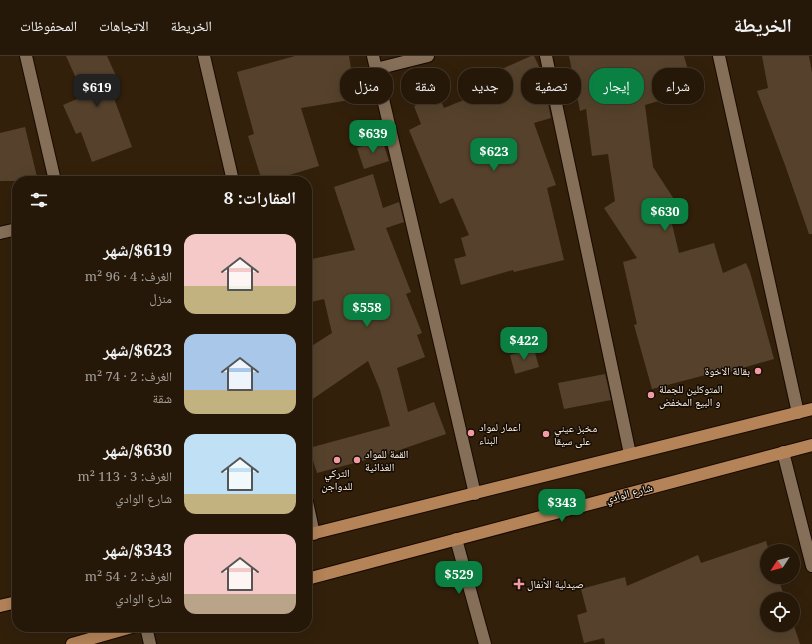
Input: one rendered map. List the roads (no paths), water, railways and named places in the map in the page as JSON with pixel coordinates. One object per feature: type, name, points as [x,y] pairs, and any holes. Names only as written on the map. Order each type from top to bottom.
[{"type":"main road","points":[[312,534],[812,409]]},
{"type":"main road","name":"شارع الوادي","points":[[312,578],[812,445]]},
{"type":"main road","points":[[0,606],[12,603]]},
{"type":"main road","points":[[72,644],[114,632]]},
{"type":"street","points":[[26,56],[54,176]]},
{"type":"street","points":[[204,56],[232,176]]},
{"type":"street","points":[[373,56],[376,68]]},
{"type":"street","points":[[380,68],[428,56]]},
{"type":"street","points":[[546,56],[630,454]]},
{"type":"street","points":[[719,56],[798,413]]},
{"type":"street","points":[[384,104],[475,494]]},
{"type":"street","points":[[0,233],[12,230]]},
{"type":"street","points":[[783,452],[812,566]]},
{"type":"street","points":[[456,539],[486,644]]},
{"type":"street","points":[[147,632],[150,644]]},
{"type":"place","name":"بقالة الاخوة","points":[[758,371]]},
{"type":"place","name":"المتوكلين للجملة و البيع المخفض","points":[[651,395]]},
{"type":"place","name":"اعمار لمواد البناء","points":[[471,433]]},
{"type":"place","name":"مخبز عيني على سيقا","points":[[546,434]]},
{"type":"place","name":"التركي للدواجن","points":[[337,460]]},
{"type":"place","name":"القمة للمواد الغذائية","points":[[357,460]]},
{"type":"place","name":"صيدلية الأنفال","points":[[519,584]]}]
